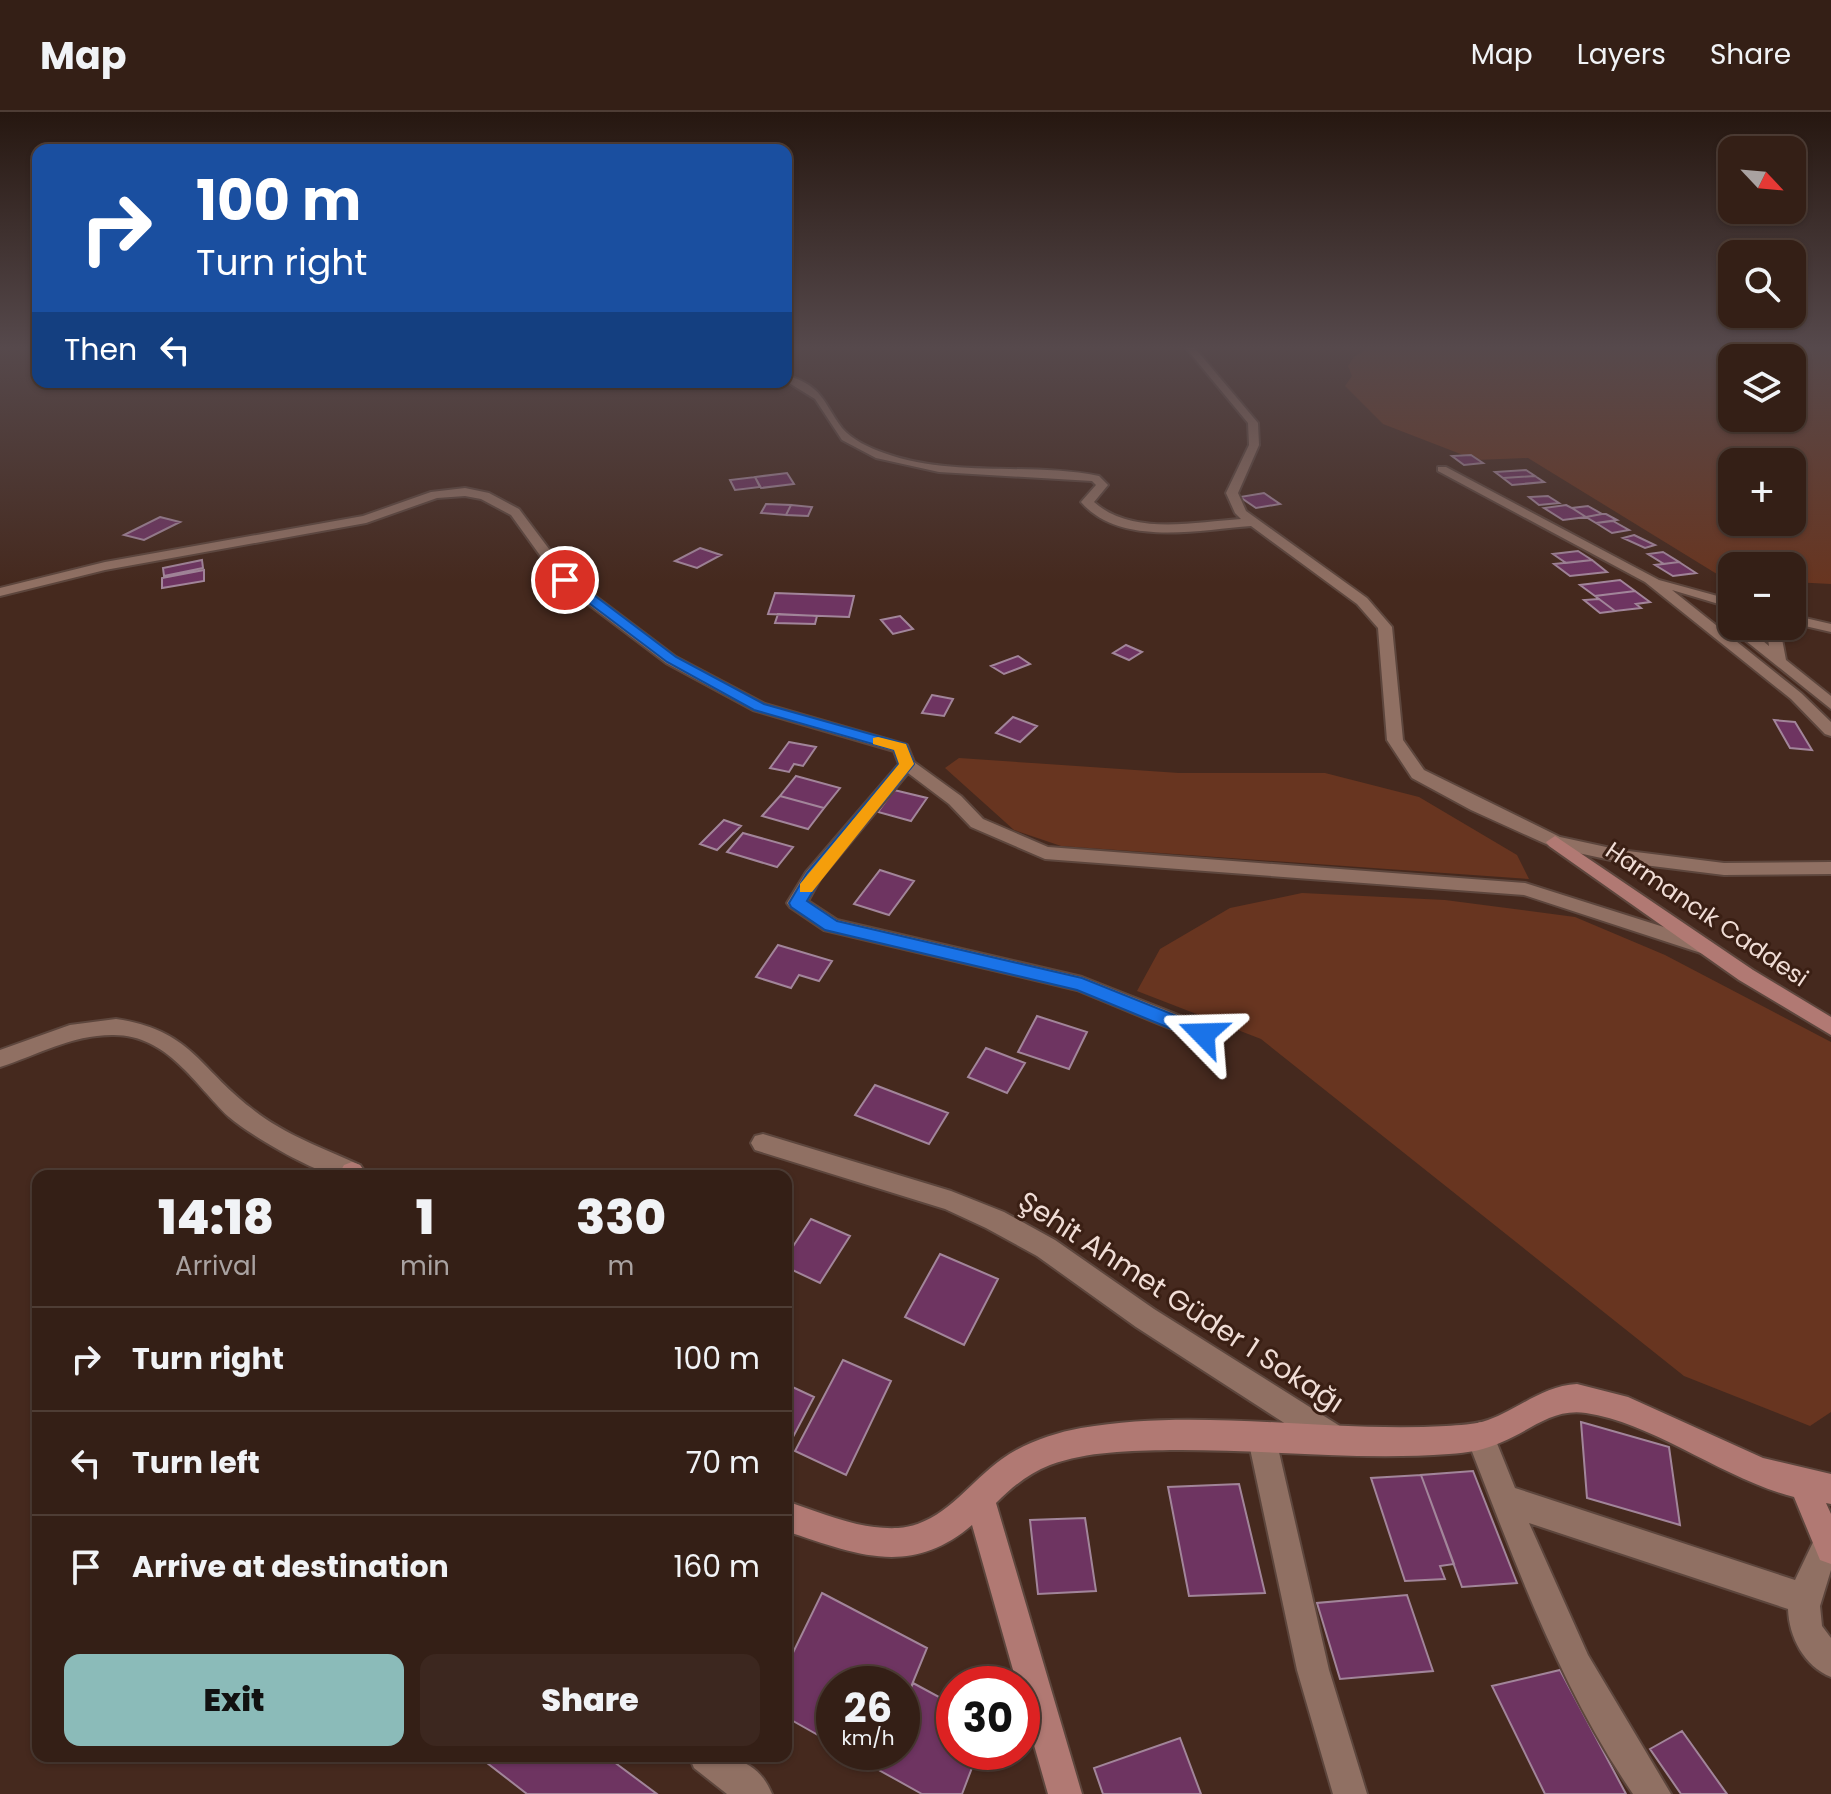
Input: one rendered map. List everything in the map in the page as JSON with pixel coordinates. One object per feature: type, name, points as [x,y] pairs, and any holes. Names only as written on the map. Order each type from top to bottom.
[{"type":"street","points":[[832,425],[853,443],[887,459],[943,468],[1095,478],[1102,485],[1087,502],[1095,513],[1117,524],[1152,526],[1253,522]]},
{"type":"street","points":[[1253,425],[1254,445],[1232,493],[1241,513],[1362,601],[1385,627],[1395,740],[1418,774],[1477,806],[1555,842],[1680,865],[1764,871],[1831,882]]},
{"type":"street","points":[[1442,469],[1650,579],[1796,696],[1831,731]]},
{"type":"street","points":[[0,592],[105,566],[366,519],[435,495],[465,492],[485,496],[515,512],[565,580],[671,660],[759,707],[901,748],[907,764],[955,800],[977,823],[1045,853],[1525,889],[1706,948]]},
{"type":"street","points":[[1650,579],[1718,600]]},
{"type":"street","points":[[1806,623],[1831,628]]},
{"type":"street","points":[[1753,640],[1831,704]]},
{"type":"street","points":[[1775,640],[1779,661]]},
{"type":"street","points":[[907,764],[813,876],[797,903],[831,925],[1082,984],[1203,1034]]},
{"type":"street","name":"Harmancık Caddesi","points":[[1555,842],[1706,948],[1831,1027]]},
{"type":"street","points":[[1764,871],[1831,868]]},
{"type":"street","points":[[0,1059],[79,1030],[130,1026],[143,1030],[183,1055],[245,1116],[346,1170]]},
{"type":"street","name":"Şehit Ahmet Güder 1 Sokağı","points":[[763,1143],[951,1201],[995,1220],[1046,1248],[1145,1318],[1336,1440]]},
{"type":"street","points":[[792,1518],[874,1542],[901,1542],[929,1536],[957,1521],[1012,1470],[1050,1451],[1088,1442],[1153,1437],[1336,1440],[1480,1436],[1553,1401],[1574,1397],[1597,1400],[1739,1464],[1818,1488],[1829,1548],[1803,1598],[1805,1622],[1814,1643],[1831,1661]]},
{"type":"street","points":[[1480,1436],[1573,1661],[1600,1714],[1654,1794]]},
{"type":"street","points":[[1262,1439],[1313,1670],[1350,1794]]},
{"type":"street","points":[[980,1500],[1065,1794]]},
{"type":"street","points":[[1506,1500],[1803,1598]]},
{"type":"street","points":[[714,1762],[755,1794]]},
{"type":"shaded area","points":[[1387,425],[1718,425],[1718,432],[1806,432],[1806,425],[1831,425],[1831,584],[1806,583],[1806,552],[1718,552],[1718,575],[1528,458],[1476,460]]},
{"type":"shaded area","points":[[959,758],[1179,773],[1325,773],[1419,797],[1517,855],[1529,879],[1061,846],[1014,830],[945,768]]},
{"type":"shaded area","points":[[1302,893],[1445,900],[1575,917],[1665,955],[1831,1042],[1831,1412],[1810,1426],[1684,1376],[1261,1039],[1137,991],[1160,949],[1230,908]]},
{"type":"building","points":[[1471,455],[1483,463],[1464,465],[1452,456]]},
{"type":"building","points":[[1526,470],[1535,476],[1503,478],[1495,472]]},
{"type":"building","points":[[787,473],[794,484],[761,488],[755,477]]},
{"type":"building","points":[[1535,476],[1544,482],[1512,485],[1503,478]]},
{"type":"building","points":[[755,477],[760,487],[735,490],[730,480]]},
{"type":"building","points":[[1264,493],[1280,504],[1256,508],[1240,497]]},
{"type":"building","points":[[1548,496],[1559,503],[1539,505],[1529,497]]},
{"type":"building","points":[[766,504],[791,505],[786,515],[761,513]]},
{"type":"building","points":[[791,505],[812,507],[808,516],[786,515]]},
{"type":"building","points":[[1566,505],[1586,517],[1563,520],[1544,508]]},
{"type":"building","points":[[1588,506],[1602,514],[1586,517],[1572,508]]},
{"type":"building","points":[[1606,514],[1617,520],[1596,523],[1586,517]]},
{"type":"building","points":[[160,517],[180,522],[144,540],[124,535]]},
{"type":"building","points":[[1613,521],[1629,530],[1612,533],[1596,523]]},
{"type":"building","points":[[1634,535],[1655,545],[1645,548],[1623,538]]},
{"type":"building","points":[[700,548],[721,555],[697,568],[675,561]]},
{"type":"building","points":[[1578,551],[1592,560],[1566,563],[1553,554]]},
{"type":"building","points":[[1663,552],[1679,562],[1664,564],[1648,554]]},
{"type":"building","points":[[202,560],[203,568],[164,576],[163,568]]},
{"type":"building","points":[[1592,560],[1607,572],[1570,576],[1554,564]]},
{"type":"building","points":[[1679,562],[1696,573],[1673,576],[1655,565]]},
{"type":"building","points":[[204,570],[204,581],[162,588],[162,578]]},
{"type":"building","points":[[1620,580],[1635,591],[1595,596],[1580,585]]},
{"type":"building","points":[[1635,591],[1650,602],[1636,604],[1641,608],[1615,611],[1595,596]]},
{"type":"building","points":[[775,593],[854,596],[849,617],[768,614]]},
{"type":"building","points":[[1599,599],[1615,611],[1600,613],[1584,600]]},
{"type":"building","points":[[778,614],[817,616],[815,624],[775,623]]},
{"type":"building","points":[[900,616],[913,629],[893,634],[881,620]]},
{"type":"building","points":[[1126,645],[1142,652],[1129,660],[1113,653]]},
{"type":"building","points":[[1018,656],[1030,664],[1004,674],[991,666]]},
{"type":"building","points":[[932,695],[953,699],[944,716],[922,713]]},
{"type":"building","points":[[1013,717],[1037,726],[1020,742],[996,733]]},
{"type":"building","points":[[1774,720],[1795,722],[1812,750],[1790,748]]},
{"type":"building","points":[[789,742],[816,747],[803,766],[794,764],[789,772],[770,768]]},
{"type":"building","points":[[796,776],[840,788],[824,808],[780,796]]},
{"type":"building","points":[[894,790],[927,798],[911,821],[878,812]]},
{"type":"building","points":[[780,796],[824,808],[808,829],[762,816]]},
{"type":"building","points":[[724,820],[741,826],[717,850],[700,844]]},
{"type":"building","points":[[743,833],[793,847],[777,867],[727,852]]},
{"type":"building","points":[[880,870],[914,881],[889,915],[854,904]]},
{"type":"building","points":[[778,945],[832,961],[819,981],[799,975],[791,988],[756,977]]},
{"type":"building","points":[[1037,1016],[1087,1032],[1069,1069],[1018,1052]]},
{"type":"building","points":[[986,1048],[1025,1063],[1007,1093],[968,1077]]},
{"type":"building","points":[[875,1085],[948,1113],[929,1144],[855,1115]]},
{"type":"building","points":[[811,1219],[850,1236],[820,1283],[792,1270],[792,1248]]},
{"type":"building","points":[[940,1254],[998,1279],[964,1345],[905,1317]]},
{"type":"building","points":[[843,1360],[891,1381],[846,1475],[795,1451]]},
{"type":"building","points":[[792,1387],[814,1397],[792,1437]]},
{"type":"building","points":[[1581,1422],[1669,1447],[1680,1525],[1587,1498]]},
{"type":"building","points":[[1473,1471],[1517,1583],[1462,1587],[1421,1475]]},
{"type":"building","points":[[1421,1475],[1454,1564],[1440,1566],[1445,1579],[1405,1581],[1371,1478]]},
{"type":"building","points":[[1239,1484],[1265,1593],[1189,1596],[1168,1487]]},
{"type":"building","points":[[1085,1518],[1096,1591],[1038,1594],[1030,1520]]},
{"type":"building","points":[[822,1593],[927,1648],[920,1666],[816,1666],[816,1734],[792,1720],[792,1655]]},
{"type":"building","points":[[1407,1595],[1433,1671],[1340,1679],[1317,1603]]},
{"type":"building","points":[[1560,1670],[1626,1794],[1545,1794],[1492,1686]]},
{"type":"building","points":[[920,1687],[936,1695],[936,1770],[971,1770],[962,1794],[922,1794],[879,1770],[920,1770]]},
{"type":"building","points":[[1682,1731],[1727,1794],[1681,1794],[1650,1749]]},
{"type":"building","points":[[1180,1738],[1201,1794],[1103,1794],[1094,1768]]},
{"type":"building","points":[[486,1762],[614,1762],[657,1794],[527,1794]]},
{"type":"slow traffic","points":[[806,888],[907,764],[901,748],[878,741]]},
{"type":"route","points":[[565,580],[671,660],[759,707],[901,748],[907,764],[813,876],[797,903],[831,925],[913,947],[1082,984],[1203,1034]]}]
